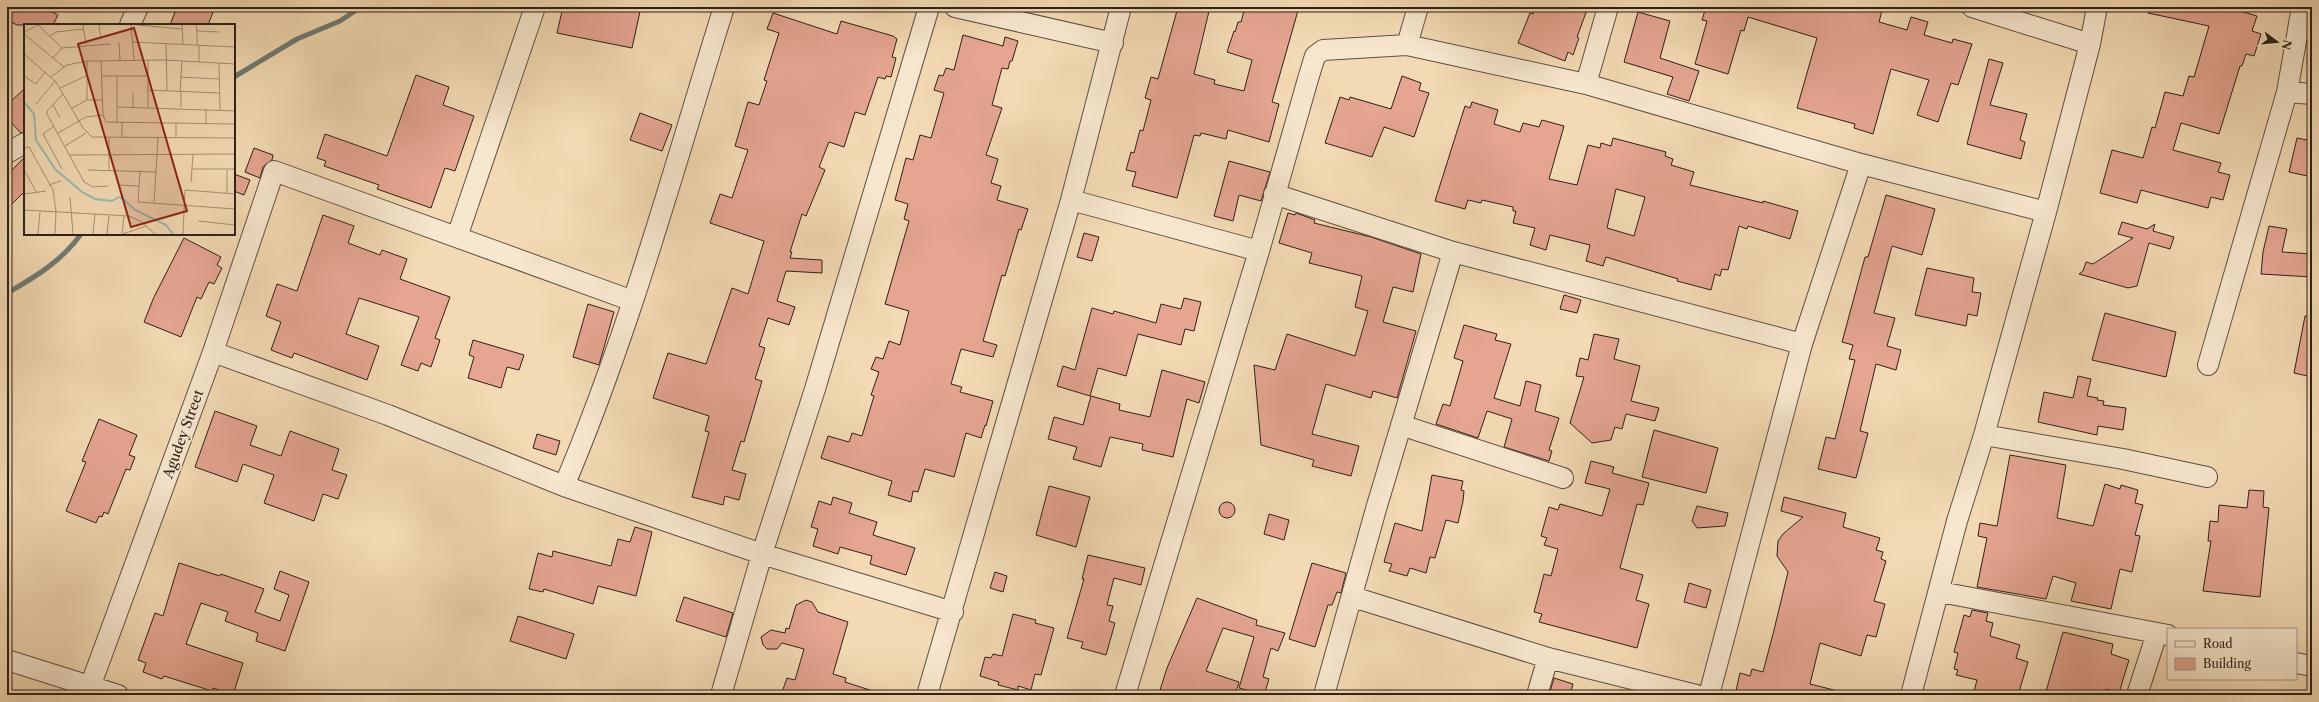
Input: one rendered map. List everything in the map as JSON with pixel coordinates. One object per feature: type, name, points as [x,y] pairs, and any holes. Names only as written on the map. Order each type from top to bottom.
[{"type":"street","points":[[130,24],[138,7]]},
{"type":"street","points":[[534,7],[457,237],[633,301]]},
{"type":"street","points":[[564,486],[581,447],[633,301],[724,7]]},
{"type":"street","points":[[722,695],[762,554],[815,389],[929,7]]},
{"type":"street","points":[[955,7],[1113,43]]},
{"type":"street","points":[[927,695],[953,612],[1071,200],[1113,43],[1121,7]]},
{"type":"street","points":[[1407,45],[1418,7]]},
{"type":"street","points":[[1586,84],[1608,7]]},
{"type":"street","points":[[1972,7],[2090,44]]},
{"type":"street","points":[[1912,695],[1957,522],[1984,435],[2046,212],[2090,44],[2097,7]]},
{"type":"street","points":[[2208,365],[2287,92],[2302,7]]},
{"type":"street","points":[[1125,695],[1259,251],[1274,194],[1316,56],[1323,50],[1407,45],[1586,84],[1861,164],[2046,212]]},
{"type":"street","points":[[2287,92],[2312,94]]},
{"type":"street","points":[[7,153],[24,144]]},
{"type":"street","points":[[1709,695],[1802,344],[1861,164]]},
{"type":"street","name":"Agudey Street","points":[[89,691],[213,352],[274,171],[457,237]]},
{"type":"street","points":[[1274,194],[1453,252],[1802,344]]},
{"type":"street","points":[[1071,200],[1259,251]]},
{"type":"street","points":[[1324,695],[1401,425],[1453,252]]},
{"type":"street","points":[[213,352],[388,415],[564,486],[762,554],[953,612]]},
{"type":"street","points":[[1401,425],[1563,478]]},
{"type":"street","points":[[1984,435],[2122,459],[2207,477]]},
{"type":"street","points":[[1940,592],[2162,634],[2137,695]]},
{"type":"street","points":[[1353,597],[1548,658],[1696,695]]},
{"type":"street","points":[[1537,695],[1548,658]]},
{"type":"street","points":[[7,660],[89,691],[118,695]]},
{"type":"street","points":[[2297,663],[2312,666]]},
{"type":"building","points":[[7,7],[43,7],[58,15],[54,24],[17,25],[7,20]]},
{"type":"building","points":[[177,7],[215,7],[208,24],[170,24]]},
{"type":"building","points":[[563,7],[641,7],[632,48],[557,33]]},
{"type":"building","points":[[1178,7],[1210,7],[1194,74],[1215,80],[1214,84],[1244,91],[1252,60],[1227,52],[1238,22],[1241,22],[1245,7],[1299,7],[1272,102],[1279,104],[1269,142],[1228,130],[1226,139],[1201,133],[1200,136],[1194,135],[1177,198],[1132,186],[1136,172],[1126,170],[1131,152],[1134,153],[1140,130],[1143,131],[1151,100],[1145,98],[1151,77],[1158,79]]},
{"type":"building","points":[[1536,7],[1588,7],[1577,37],[1579,38],[1573,55],[1568,52],[1565,61],[1518,43],[1530,13],[1533,14]]},
{"type":"building","points":[[1706,7],[1883,7],[1879,22],[1907,30],[1911,17],[1928,22],[1924,35],[1952,43],[1953,39],[1972,44],[1958,85],[1951,83],[1938,122],[1917,115],[1929,80],[1891,69],[1873,134],[1854,128],[1855,124],[1797,108],[1817,38],[1748,17],[1744,31],[1741,30],[1728,74],[1695,64],[1707,21],[1702,20]]},
{"type":"building","points":[[2149,7],[2226,7],[2257,16],[2252,31],[2261,34],[2254,56],[2246,54],[2242,66],[2240,66],[2219,134],[2181,123],[2173,150],[2221,163],[2218,172],[2230,175],[2223,200],[2211,197],[2208,208],[2141,190],[2137,203],[2100,193],[2112,150],[2143,158],[2152,127],[2155,128],[2165,92],[2183,96],[2189,76],[2194,77],[2209,26],[2148,13]]},
{"type":"building","points":[[1638,12],[1670,21],[1660,58],[1699,71],[1689,101],[1667,94],[1673,77],[1624,62]]},
{"type":"building","points":[[773,13],[837,34],[841,21],[893,36],[897,39],[892,57],[896,58],[891,77],[886,76],[885,79],[878,77],[865,115],[855,112],[844,147],[829,142],[819,167],[825,170],[806,216],[802,214],[790,252],[792,252],[790,258],[822,260],[822,273],[786,271],[777,301],[795,307],[789,325],[768,318],[759,346],[765,348],[755,379],[762,381],[744,442],[741,441],[732,470],[746,474],[739,500],[725,496],[723,505],[692,497],[709,432],[705,431],[709,416],[653,398],[668,353],[706,364],[732,288],[748,294],[764,241],[710,223],[720,194],[732,198],[748,150],[735,146],[748,102],[759,105],[767,81],[764,80],[779,33],[767,29]]},
{"type":"building","points":[[963,35],[1003,46],[1005,37],[1018,41],[1008,69],[1002,68],[992,105],[1002,108],[986,155],[998,159],[991,183],[1001,186],[997,200],[1028,209],[1021,230],[1019,229],[1005,276],[1002,275],[983,341],[997,345],[993,357],[961,349],[951,384],[962,387],[960,392],[993,401],[986,426],[985,425],[981,438],[966,433],[954,477],[925,469],[918,492],[913,491],[911,502],[888,495],[892,481],[821,458],[828,436],[849,442],[852,433],[862,436],[874,396],[871,395],[879,372],[871,369],[876,357],[883,359],[889,341],[900,345],[909,311],[885,304],[909,221],[904,219],[908,204],[895,200],[906,158],[913,160],[920,135],[931,138],[944,93],[934,90],[939,75],[943,76],[946,68],[954,70]]},
{"type":"building","points":[[1989,59],[2003,63],[1990,105],[2027,114],[2020,140],[2025,142],[2021,159],[1967,144]]},
{"type":"building","points":[[416,75],[449,87],[443,105],[474,116],[455,171],[445,168],[431,208],[377,189],[379,185],[324,166],[326,161],[317,158],[325,134],[387,156]]},
{"type":"building","points":[[1402,76],[1421,83],[1419,90],[1429,93],[1414,137],[1384,127],[1372,157],[1325,143],[1340,97],[1349,100],[1350,97],[1391,109]]},
{"type":"building","points":[[24,89],[24,132],[21,133],[7,118],[7,105]]},
{"type":"building","points":[[1472,102],[1498,110],[1494,124],[1520,132],[1523,123],[1539,127],[1542,120],[1564,126],[1549,179],[1577,185],[1588,145],[1600,148],[1601,143],[1611,146],[1613,138],[1666,152],[1665,156],[1673,159],[1671,165],[1694,172],[1690,185],[1763,203],[1763,201],[1798,211],[1790,239],[1748,226],[1747,229],[1739,226],[1728,270],[1722,269],[1720,276],[1715,274],[1711,290],[1677,281],[1678,279],[1606,257],[1603,266],[1586,261],[1590,245],[1550,235],[1546,250],[1530,245],[1535,228],[1513,223],[1516,211],[1513,211],[1513,207],[1482,200],[1481,203],[1468,200],[1465,209],[1435,201],[1465,106],[1470,108]],"holes":[[[1616,189],[1645,197],[1634,236],[1607,228]]]},
{"type":"building","points":[[640,113],[672,125],[662,151],[630,140]]},
{"type":"building","points":[[2297,138],[2312,141],[2312,177],[2289,172]]},
{"type":"building","points":[[254,148],[273,155],[272,160],[263,167],[260,178],[245,172]]},
{"type":"building","points":[[24,158],[24,192],[7,209],[7,175]]},
{"type":"building","points":[[1229,161],[1270,172],[1261,201],[1239,195],[1233,221],[1214,216]]},
{"type":"building","points":[[235,174],[250,180],[244,195],[235,191]]},
{"type":"building","points":[[1886,195],[1935,209],[1922,255],[1892,246],[1874,313],[1895,318],[1887,346],[1901,350],[1896,370],[1876,364],[1860,431],[1868,433],[1856,478],[1818,469],[1826,437],[1835,439],[1855,360],[1849,359],[1853,345],[1842,342],[1865,257],[1868,257]]},
{"type":"building","points":[[1288,213],[1295,215],[1296,213],[1315,220],[1314,223],[1371,237],[1421,254],[1413,292],[1393,287],[1383,322],[1416,331],[1397,398],[1373,391],[1371,398],[1326,384],[1312,434],[1359,446],[1351,476],[1312,466],[1314,460],[1261,445],[1254,365],[1275,370],[1287,334],[1355,356],[1368,311],[1355,307],[1362,276],[1309,263],[1312,253],[1279,243]]},
{"type":"building","points":[[323,215],[354,226],[348,243],[380,255],[382,250],[407,259],[400,279],[450,297],[435,338],[440,340],[431,367],[421,363],[418,371],[401,365],[419,317],[359,298],[346,334],[379,346],[367,380],[294,353],[292,358],[271,350],[281,322],[266,316],[277,284],[297,291]]},
{"type":"building","points":[[2122,222],[2147,229],[2155,224],[2153,231],[2174,237],[2170,249],[2149,243],[2137,286],[2128,288],[2079,274],[2083,271],[2086,262],[2093,264],[2133,238],[2118,234]]},
{"type":"building","points":[[2269,226],[2287,229],[2282,252],[2312,254],[2312,277],[2261,274],[2263,252]]},
{"type":"building","points":[[1084,233],[1099,237],[1092,261],[1077,257]]},
{"type":"building","points":[[184,238],[221,257],[217,265],[222,268],[214,284],[209,282],[201,299],[197,297],[181,337],[144,322],[154,297]]},
{"type":"building","points":[[1927,268],[1974,278],[1972,292],[1981,293],[1977,316],[1968,314],[1966,326],[1915,315]]},
{"type":"building","points":[[1564,295],[1581,300],[1577,313],[1560,309]]},
{"type":"building","points":[[1184,298],[1201,302],[1194,331],[1185,329],[1181,345],[1138,334],[1126,376],[1098,368],[1090,396],[1057,386],[1063,366],[1075,370],[1092,308],[1113,314],[1114,311],[1156,323],[1161,304],[1181,309]]},
{"type":"building","points":[[588,304],[614,312],[599,365],[573,357]]},
{"type":"building","points":[[2105,313],[2176,332],[2166,377],[2092,360]]},
{"type":"building","points":[[2305,316],[2312,316],[2312,377],[2294,373]]},
{"type":"building","points":[[1464,325],[1497,334],[1495,340],[1511,344],[1494,398],[1520,406],[1526,381],[1541,385],[1535,411],[1559,418],[1549,450],[1552,451],[1549,461],[1504,447],[1512,419],[1487,411],[1478,438],[1436,424],[1443,404],[1450,406],[1463,361],[1454,358]]},
{"type":"building","points":[[1594,334],[1619,339],[1614,359],[1640,366],[1631,401],[1659,408],[1655,421],[1626,414],[1622,429],[1615,427],[1611,440],[1592,443],[1570,423],[1584,377],[1576,376],[1580,358],[1588,360]]},
{"type":"building","points":[[473,340],[524,355],[519,370],[507,367],[501,388],[468,378],[474,357],[469,355]]},
{"type":"building","points":[[1162,370],[1205,382],[1199,403],[1187,399],[1173,457],[1142,450],[1143,444],[1110,437],[1101,467],[1073,459],[1077,447],[1048,439],[1054,417],[1083,425],[1091,396],[1120,404],[1119,410],[1150,417]]},
{"type":"building","points":[[2078,376],[2091,379],[2087,396],[2104,401],[2103,405],[2126,408],[2123,430],[2098,426],[2097,435],[2038,422],[2044,392],[2073,398]]},
{"type":"building","points":[[215,411],[257,426],[250,445],[281,456],[290,431],[339,449],[332,470],[347,475],[338,499],[323,494],[314,521],[264,503],[274,475],[243,464],[237,482],[195,467]]},
{"type":"building","points":[[99,419],[137,435],[129,455],[135,457],[130,470],[126,469],[108,514],[104,512],[102,517],[99,516],[96,523],[66,511],[86,462],[82,461]]},
{"type":"building","points":[[1654,430],[1718,448],[1706,493],[1642,477]]},
{"type":"building","points":[[537,434],[560,441],[556,455],[533,448]]},
{"type":"building","points":[[2010,455],[2066,465],[2057,518],[2093,526],[2105,484],[2120,489],[2121,485],[2138,490],[2135,503],[2143,505],[2135,535],[2140,536],[2132,572],[2120,569],[2111,609],[2071,601],[2076,583],[2053,576],[2046,599],[1977,587],[1987,538],[1978,536],[1980,523],[1997,526]]},
{"type":"building","points":[[1591,461],[1614,467],[1612,473],[1649,483],[1643,505],[1637,504],[1620,568],[1643,575],[1636,600],[1649,604],[1637,648],[1539,622],[1542,614],[1534,612],[1544,574],[1551,576],[1558,549],[1544,545],[1547,538],[1541,536],[1549,507],[1558,510],[1560,504],[1602,516],[1610,489],[1585,483]]},
{"type":"building","points":[[1432,475],[1463,481],[1461,490],[1464,491],[1463,501],[1458,523],[1446,520],[1435,558],[1430,557],[1426,573],[1410,568],[1407,576],[1389,571],[1392,564],[1384,562],[1395,523],[1422,531]]},
{"type":"building","points":[[1049,486],[1090,497],[1076,547],[1036,535]]},
{"type":"building","points":[[2249,490],[2264,491],[2263,507],[2269,508],[2260,597],[2203,591],[2211,541],[2208,541],[2210,521],[2218,522],[2219,505],[2247,508]]},
{"type":"building","points":[[833,497],[852,503],[849,513],[877,522],[873,535],[915,548],[906,575],[870,564],[872,556],[840,547],[838,554],[813,546],[818,529],[811,527],[819,501],[831,505]]},
{"type":"building","points":[[1784,497],[1846,513],[1843,527],[1880,538],[1876,550],[1883,552],[1881,559],[1886,561],[1874,601],[1885,604],[1876,637],[1867,635],[1861,656],[1820,643],[1810,684],[1834,690],[1834,695],[1735,695],[1740,673],[1750,676],[1752,669],[1763,672],[1788,572],[1777,556],[1778,541],[1783,534],[1803,517],[1781,511]]},
{"type":"building","points":[[1227,502],[1233,504],[1235,510],[1233,516],[1227,518],[1221,516],[1219,510],[1221,504]]},
{"type":"building","points":[[1697,506],[1728,513],[1725,526],[1697,528],[1692,521]]},
{"type":"building","points":[[1269,514],[1289,520],[1284,540],[1264,534]]},
{"type":"building","points":[[635,527],[652,532],[636,596],[598,586],[593,604],[544,589],[543,592],[529,589],[538,553],[552,557],[553,551],[611,566],[618,539],[630,542]]},
{"type":"building","points":[[1088,555],[1145,568],[1141,585],[1114,578],[1107,605],[1113,606],[1109,621],[1115,623],[1106,655],[1081,648],[1083,642],[1067,638],[1084,579],[1082,579]]},
{"type":"building","points":[[179,563],[220,576],[221,574],[264,589],[255,612],[280,621],[289,595],[274,589],[280,571],[309,582],[285,651],[256,641],[258,633],[225,621],[228,612],[201,603],[186,644],[243,663],[233,695],[213,688],[212,691],[164,676],[162,679],[143,672],[146,663],[138,660],[155,613],[163,616]]},
{"type":"building","points":[[1312,563],[1346,573],[1341,593],[1337,592],[1332,605],[1328,605],[1315,647],[1289,639]]},
{"type":"building","points":[[995,572],[1007,576],[1003,592],[990,588]]},
{"type":"building","points":[[1689,583],[1711,590],[1706,608],[1684,602]]},
{"type":"building","points":[[684,597],[733,613],[726,637],[676,621]]},
{"type":"building","points":[[1197,598],[1257,620],[1256,625],[1285,633],[1278,651],[1271,648],[1263,677],[1269,679],[1264,695],[1239,688],[1254,637],[1223,628],[1206,671],[1239,682],[1235,695],[1165,695],[1166,692],[1160,690],[1167,668]]},
{"type":"building","points":[[806,600],[812,602],[818,612],[848,622],[833,674],[846,678],[845,682],[876,692],[875,695],[781,695],[787,678],[795,680],[804,649],[782,643],[777,649],[767,649],[763,645],[761,637],[771,630],[785,633],[786,628],[789,629],[796,605]]},
{"type":"building","points":[[1972,610],[1988,613],[1986,621],[1993,623],[1990,636],[2020,645],[2016,658],[2028,662],[2018,695],[1973,695],[1977,680],[1956,675],[1958,670],[1954,669],[1958,653],[1954,652],[1964,615],[1970,617]]},
{"type":"building","points":[[1013,614],[1036,620],[1035,623],[1054,628],[1041,675],[1035,674],[1031,690],[1018,686],[1018,690],[998,685],[999,682],[980,676],[985,657],[991,658],[993,654],[1002,656]]},
{"type":"building","points":[[518,616],[574,634],[566,659],[510,641]]},
{"type":"building","points":[[2063,632],[2113,644],[2111,654],[2129,660],[2119,693],[2106,689],[2105,695],[2045,695]]},
{"type":"building","points":[[1554,678],[1573,684],[1570,695],[1549,695]]},
{"type":"waterway","points":[[235,76],[297,39],[340,21],[361,7]]},
{"type":"waterway","points":[[7,293],[47,268],[66,252],[80,235]]}]
